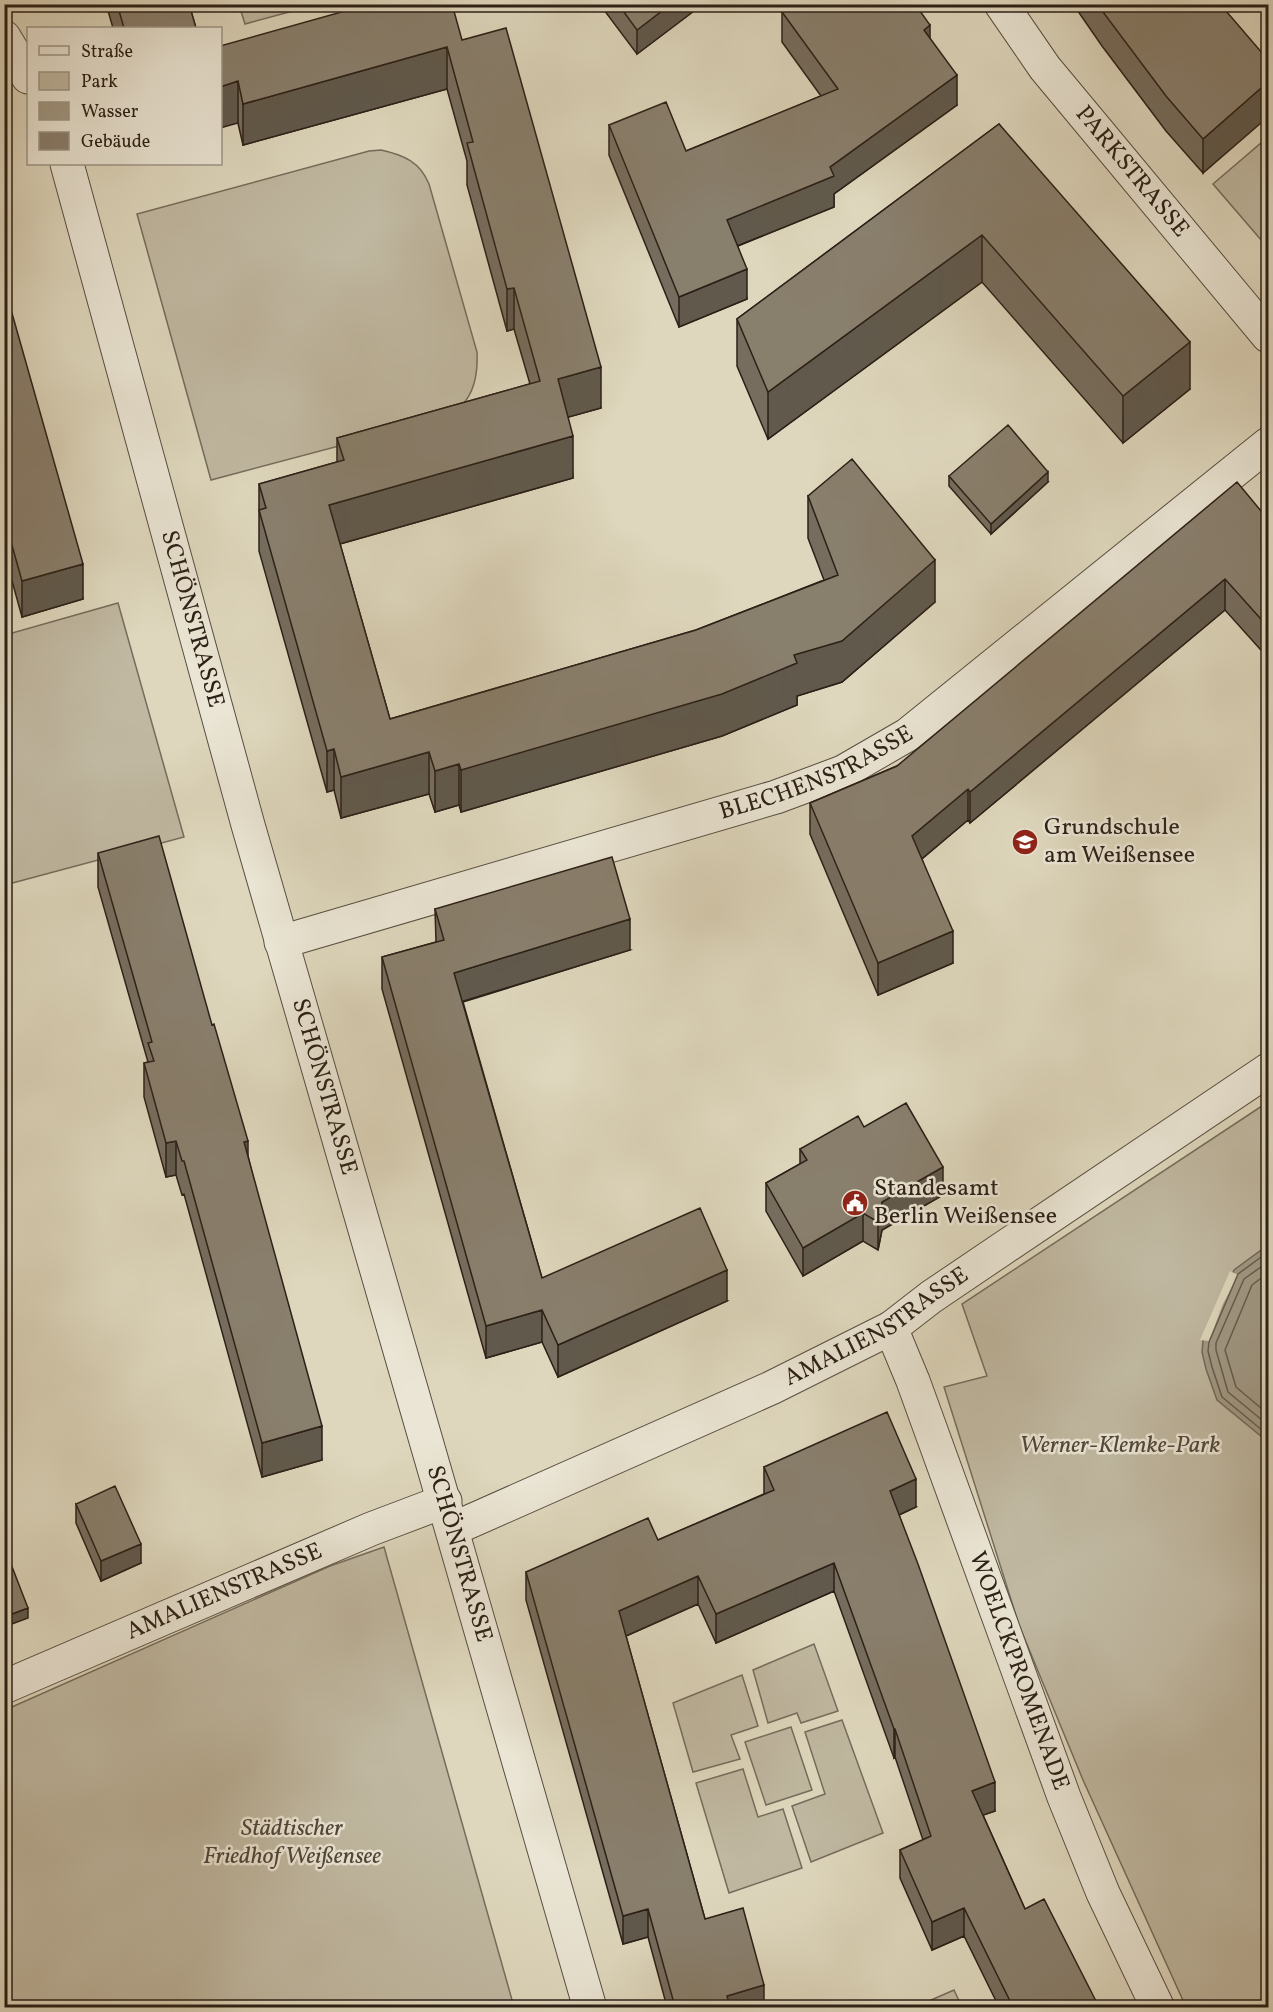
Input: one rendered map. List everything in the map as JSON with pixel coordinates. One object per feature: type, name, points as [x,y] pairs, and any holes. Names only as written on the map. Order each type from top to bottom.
[{"type":"street","name":"PARKSTRASSE","points":[[1001,4],[1045,68],[1269,336]]},
{"type":"street","points":[[4,37],[27,75]]},
{"type":"street","name":"SCHÖNSTRASSE","points":[[67,165],[281,942],[590,2007]]},
{"type":"street","name":"BLECHENSTRASSE","points":[[281,942],[776,797],[843,772],[907,735],[1269,444]]},
{"type":"street","name":"AMALIENSTRASSE","points":[[4,1687],[371,1529],[449,1515],[771,1388],[891,1328],[931,1297],[1269,1070]]},
{"type":"street","name":"WOELCKPROMENADE","points":[[891,1328],[913,1381],[1064,1797],[1103,1893],[1158,2007]]},
{"type":"green space","points":[[239,4],[315,5],[245,24]]},
{"type":"green space","points":[[1268,137],[1268,248],[1213,184]]},
{"type":"green space","points":[[381,150],[397,154],[416,165],[429,184],[477,352],[477,368],[471,392],[455,411],[433,421],[211,480],[137,214],[369,151]]},
{"type":"green space","points":[[118,603],[184,837],[5,885],[5,635]]},
{"type":"green space","name":"Werner-Klemke-Park","points":[[1268,1102],[1268,2007],[1186,2007],[1083,1780],[1019,1625],[944,1387],[987,1376],[962,1304]]},
{"type":"green space","name":"Städtischer Friedhof Weißensee","points":[[384,1547],[514,2007],[5,2007],[5,1710],[330,1566]]},
{"type":"green space","points":[[814,1644],[838,1711],[801,1723],[797,1713],[768,1723],[753,1670]]},
{"type":"green space","points":[[742,1675],[758,1726],[731,1735],[740,1759],[693,1772],[673,1703]]},
{"type":"green space","points":[[842,1720],[883,1833],[811,1862],[792,1806],[825,1794],[805,1732]]},
{"type":"green space","points":[[791,1727],[812,1790],[766,1805],[745,1742]]},
{"type":"green space","points":[[743,1769],[758,1817],[783,1809],[802,1868],[729,1893],[696,1783]]},
{"type":"green space","points":[[954,1990],[962,2007],[915,2007]]},
{"type":"water","points":[[1268,1245],[1268,1442],[1217,1400],[1202,1352],[1203,1341],[1234,1270]]},
{"type":"pier","points":[[1230,1271],[1238,1275],[1223,1304],[1209,1341],[1200,1340]]},
{"type":"building","points":[[117,4],[189,4],[196,27],[124,27]]},
{"type":"building","points":[[370,4],[452,4],[462,40],[506,28],[601,367],[558,379],[573,436],[329,505],[390,719],[696,630],[838,575],[808,496],[852,459],[935,560],[842,641],[794,655],[797,663],[722,694],[461,770],[459,764],[435,771],[429,752],[341,777],[334,749],[327,751],[259,510],[266,508],[259,484],[344,460],[337,438],[540,381],[514,288],[507,289],[467,143],[473,142],[447,47],[243,104],[238,81],[222,86],[222,45]]},
{"type":"building","points":[[618,4],[671,4],[637,30]]},
{"type":"building","points":[[791,4],[915,4],[930,25],[924,30],[957,75],[830,167],[834,176],[727,220],[747,269],[679,297],[609,125],[666,102],[686,151],[838,89],[782,12]]},
{"type":"building","points":[[1097,4],[1220,4],[1269,61],[1269,81],[1203,139],[1166,96]]},
{"type":"building","points":[[999,124],[1190,342],[1123,396],[982,235],[768,392],[737,319]]},
{"type":"building","points":[[4,285],[83,564],[22,581],[4,517]]},
{"type":"building","points":[[1008,425],[1048,472],[991,524],[949,476]]},
{"type":"building","points":[[1237,482],[1266,517],[1269,509],[1269,628],[1225,579],[970,792],[968,789],[912,836],[953,931],[878,963],[810,803],[897,766]]},
{"type":"building","points":[[159,836],[212,1025],[214,1024],[248,1141],[244,1142],[322,1426],[262,1443],[184,1161],[182,1161],[176,1141],[166,1143],[144,1063],[154,1061],[148,1043],[152,1042],[98,853]]},
{"type":"building","points":[[612,857],[630,919],[454,973],[542,1278],[700,1208],[727,1270],[558,1345],[542,1310],[486,1326],[382,957],[444,940],[435,909]]},
{"type":"building","name":"Standesamt Berlin Weißensee","points":[[906,1103],[943,1167],[882,1202],[878,1222],[863,1213],[803,1248],[766,1183],[807,1160],[800,1149],[858,1116],[864,1127]]},
{"type":"building","points":[[887,1412],[916,1479],[890,1491],[995,1782],[972,1791],[1025,1909],[1044,1899],[1099,2007],[1013,2007],[964,1908],[932,1922],[900,1850],[931,1836],[895,1729],[834,1563],[716,1614],[698,1576],[619,1611],[705,1919],[743,1908],[764,1985],[727,1996],[730,2007],[675,2007],[648,1909],[623,1916],[526,1572],[648,1518],[658,1540],[774,1490],[764,1467]]},
{"type":"building","points":[[115,1486],[141,1544],[101,1561],[76,1504]]},
{"type":"building","points":[[4,1546],[28,1608],[4,1617]]},
{"type":"place","name":"Grundschule am Weißensee","points":[[1025,842]]},
{"type":"place","name":"Standesamt Berlin Weißensee","points":[[855,1203]]}]
